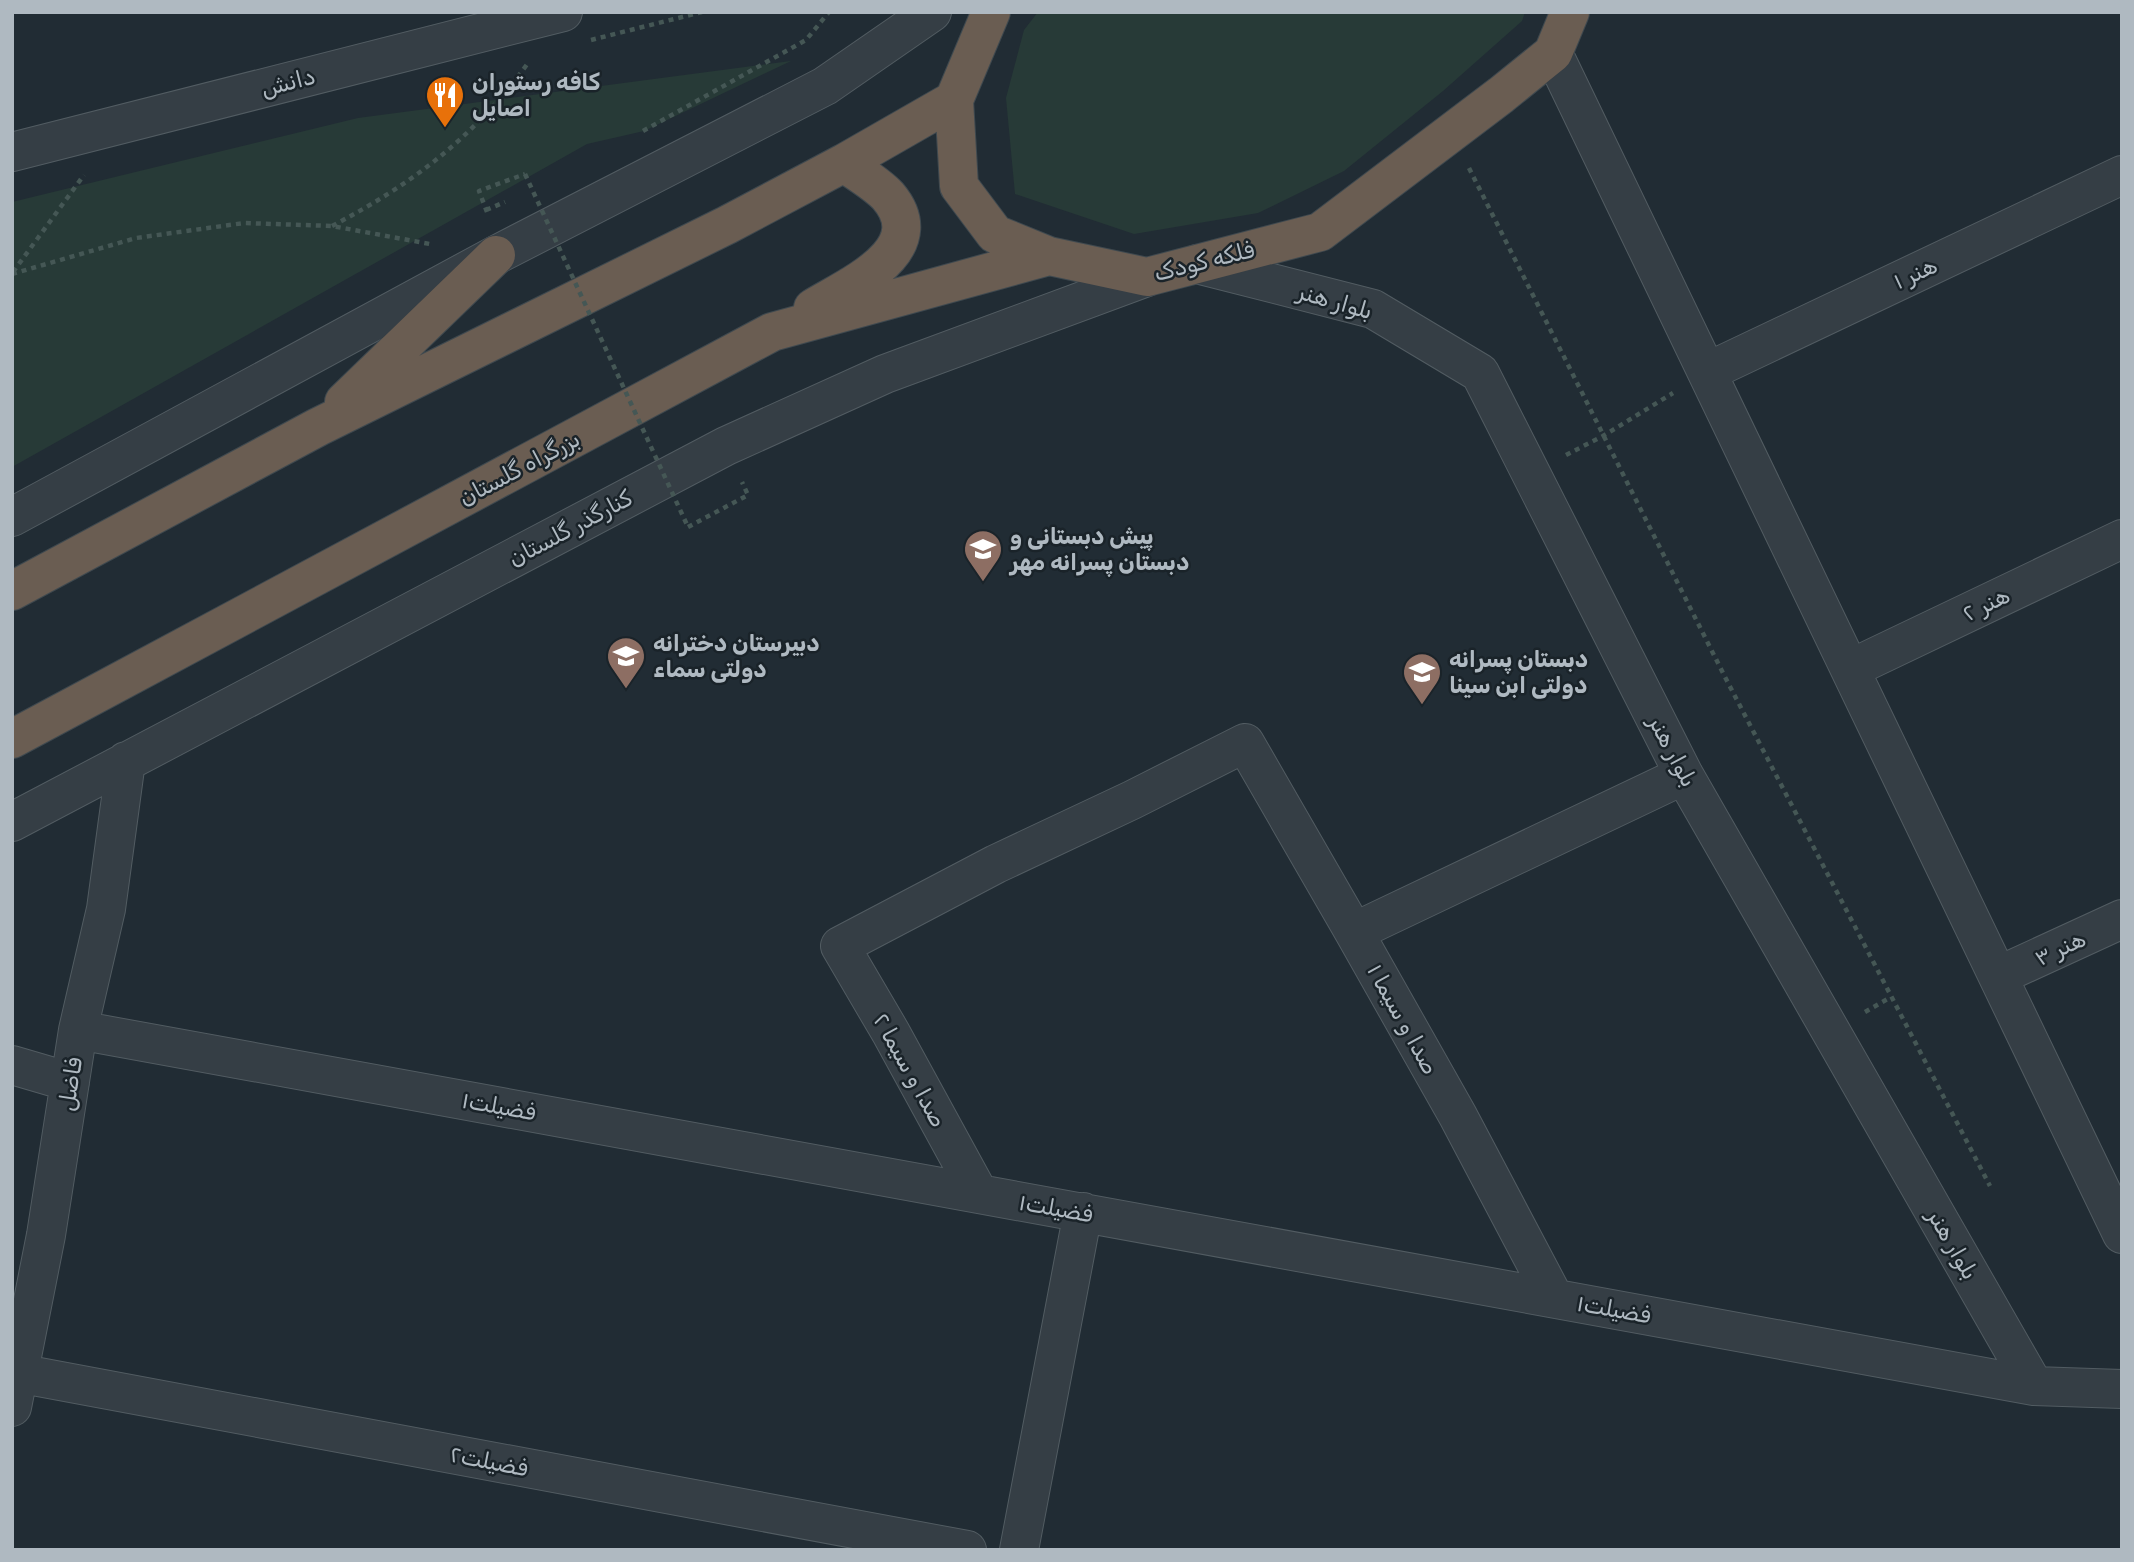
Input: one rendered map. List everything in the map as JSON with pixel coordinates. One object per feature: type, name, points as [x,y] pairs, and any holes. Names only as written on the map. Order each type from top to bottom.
[{"type":"highway","name":"فلکه کودک","points":[[991,12],[954,100],[959,187],[995,234],[1049,256],[1147,277],[1320,232],[1553,53],[1570,12]]},
{"type":"highway","points":[[12,591],[318,427],[727,225],[844,163],[954,100]]},
{"type":"highway","points":[[772,332],[881,266],[897,248],[901,230],[899,215],[887,196],[844,163]]},
{"type":"highway","points":[[318,427],[496,255]]},
{"type":"highway","name":"بزرگراه گلستان","points":[[12,739],[772,332],[1049,256]]},
{"type":"street","name":"دانش","points":[[12,152],[563,12]]},
{"type":"street","points":[[12,517],[496,255],[825,86],[932,12]]},
{"type":"street","points":[[1553,53],[2122,1234]]},
{"type":"street","name":"هنر ۱","points":[[1707,372],[2122,175]]},
{"type":"street","name":"بلوار هنر","points":[[1197,264],[1373,309],[1480,373],[1684,775],[2034,1386]]},
{"type":"street","name":"کنارگذر گلستان","points":[[12,822],[726,446],[885,374],[1147,277]]},
{"type":"street","name":"هنر ۲","points":[[1850,668],[2122,539]]},
{"type":"street","name":"صدا و سیما ۱","points":[[840,946],[996,864],[1245,743],[1458,1116],[1554,1298]]},
{"type":"street","name":"فاضل","points":[[15,1384],[46,1235],[78,1030],[106,909],[126,761]]},
{"type":"street","points":[[1354,932],[1684,775]]},
{"type":"street","name":"هنر ۳","points":[[1998,976],[2122,919]]},
{"type":"street","name":"صدا و سیما ۲","points":[[840,946],[979,1194]]},
{"type":"street","name":"فضیلت۱","points":[[78,1030],[2034,1386],[2122,1389]]},
{"type":"street","points":[[12,1065],[70,1082]]},
{"type":"street","points":[[1019,1550],[1083,1212]]},
{"type":"street","name":"فضیلت۲","points":[[15,1384],[967,1550]]},
{"type":"path","points":[[642,132],[806,40],[829,12]]},
{"type":"path","points":[[332,226],[377,203],[420,174],[460,141],[487,114],[535,54]]},
{"type":"path","points":[[12,273],[92,164],[104,129]]},
{"type":"path","points":[[1451,133],[1731,690],[1990,1186]]},
{"type":"path","points":[[478,191],[525,174],[688,527],[748,495]]},
{"type":"path","points":[[523,194],[535,188]]},
{"type":"path","points":[[486,210],[511,199]]},
{"type":"path","points":[[12,273],[136,237],[244,223],[332,226],[441,247]]},
{"type":"path","points":[[1531,473],[1603,436],[1707,372]]},
{"type":"green space","points":[[1038,12],[1525,12],[1522,21],[1443,91],[1344,171],[1258,213],[1134,234],[1015,194],[1006,98],[1024,30]]},
{"type":"green space","points":[[791,61],[644,131],[587,144],[12,467],[12,202],[358,118]]},
{"type":"place","name":"کافه رستوران اصایل","points":[[445,129]]},
{"type":"place","name":"پیش دبستانی و دبستان پسرانه مهر","points":[[983,583]]},
{"type":"place","name":"دبیرستان دخترانه دولتی سماء","points":[[626,690]]},
{"type":"place","name":"دبستان پسرانه دولتی ابن سینا","points":[[1422,706]]}]
